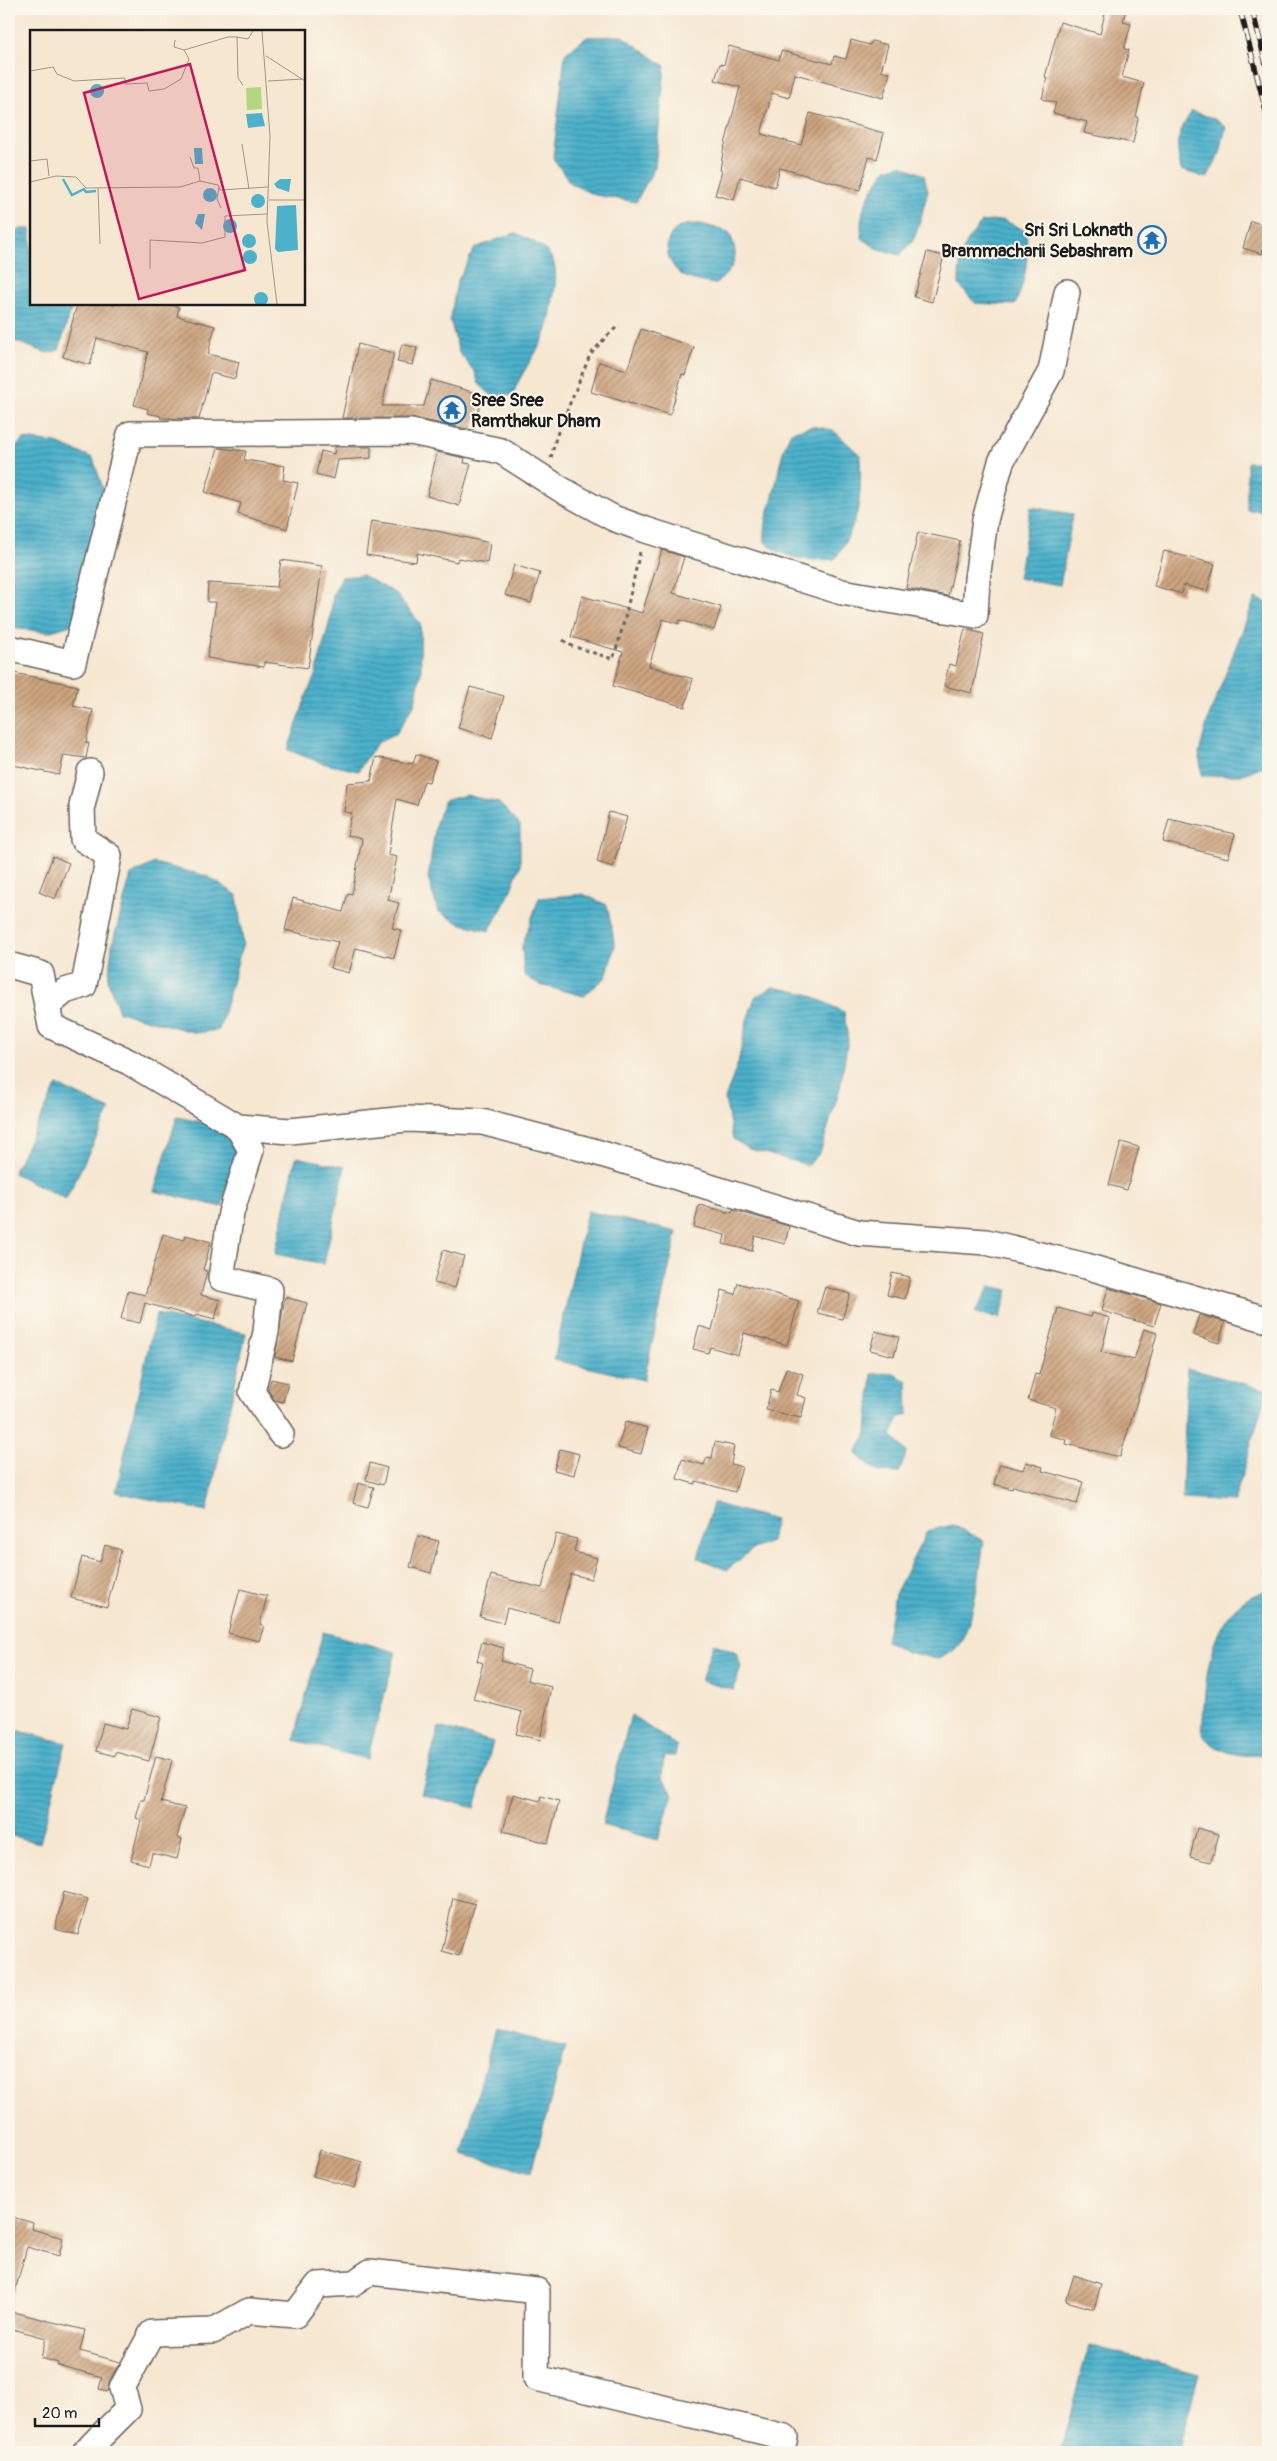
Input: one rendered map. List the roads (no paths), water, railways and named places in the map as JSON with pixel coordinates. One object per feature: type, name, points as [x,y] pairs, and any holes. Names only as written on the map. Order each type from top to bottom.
[{"type":"street","points":[[9,648],[73,663],[130,434],[411,432],[501,451],[546,480],[613,518],[646,530],[842,592],[975,616],[977,579],[985,520],[1001,462],[1051,371],[1067,292]]},
{"type":"street","points":[[47,1006],[65,991],[84,985],[106,877],[109,856],[83,839],[82,806],[90,772]]},
{"type":"street","points":[[9,966],[41,974],[51,1026],[129,1062],[238,1127],[290,1131],[407,1119],[482,1122],[589,1150],[859,1233],[986,1242],[1086,1266],[1268,1320]]},
{"type":"street","points":[[238,1127],[252,1150],[231,1212],[221,1278],[270,1290],[266,1332],[252,1392],[282,1434]]},
{"type":"street","points":[[85,2452],[128,2409],[122,2388],[152,2333],[213,2330],[249,2311],[295,2314],[318,2285],[354,2283],[370,2272],[537,2291],[536,2378],[786,2437],[782,2452]]},
{"type":"water","points":[[622,36],[665,66],[655,167],[636,202],[595,195],[571,184],[553,158],[565,54],[587,37]]},
{"type":"water","points":[[1192,111],[1215,119],[1226,127],[1220,153],[1207,178],[1181,170],[1178,153],[1180,133]]},
{"type":"water","points":[[901,165],[924,175],[928,191],[914,239],[900,255],[876,248],[862,238],[861,228],[863,210],[875,185],[886,169]]},
{"type":"water","points":[[1003,220],[1026,231],[1027,260],[1019,295],[1015,305],[975,303],[959,285],[963,251],[982,222]]},
{"type":"water","points":[[702,224],[729,232],[734,248],[735,255],[732,267],[715,284],[697,281],[681,274],[671,263],[668,256],[668,242],[675,230],[684,225]]},
{"type":"water","points":[[21,229],[30,229],[30,305],[73,305],[59,350],[47,353],[9,339],[9,233]]},
{"type":"water","points":[[515,233],[538,244],[551,257],[556,274],[555,285],[546,333],[513,395],[491,395],[479,384],[475,372],[459,353],[450,319],[457,282],[475,248]]},
{"type":"water","points":[[812,426],[833,430],[860,455],[860,497],[858,509],[850,533],[835,559],[816,560],[789,556],[765,542],[767,517],[788,439],[791,432]]},
{"type":"water","points":[[24,439],[56,443],[93,458],[103,489],[74,624],[48,632],[9,628],[9,453]]},
{"type":"water","points":[[1247,462],[1268,462],[1268,510],[1247,510]]},
{"type":"water","points":[[1031,507],[1073,514],[1060,585],[1018,578]]},
{"type":"water","points":[[362,575],[395,593],[420,623],[421,672],[415,703],[396,734],[377,743],[358,771],[322,763],[288,750],[315,676],[330,620],[333,594],[342,577]]},
{"type":"water","points":[[1255,598],[1268,603],[1268,766],[1266,765],[1241,775],[1202,776],[1199,753],[1208,719]]},
{"type":"water","points":[[466,795],[499,803],[520,825],[520,866],[508,897],[489,931],[459,923],[438,911],[428,878],[436,822],[444,801]]},
{"type":"water","points":[[154,863],[207,876],[237,895],[243,943],[219,1030],[196,1033],[119,1012],[108,981],[112,945],[131,875]]},
{"type":"water","points":[[583,894],[607,905],[615,945],[606,977],[584,996],[540,985],[524,975],[522,946],[539,898]]},
{"type":"water","points":[[773,987],[808,994],[844,1012],[848,1040],[840,1088],[820,1153],[808,1165],[749,1149],[733,1139],[725,1099],[738,1063],[747,1020],[755,997]]},
{"type":"water","points":[[57,1085],[110,1110],[66,1199],[13,1173]]},
{"type":"water","points":[[177,1117],[210,1124],[237,1144],[222,1207],[154,1191]]},
{"type":"water","points":[[296,1157],[345,1167],[324,1264],[275,1254]]},
{"type":"water","points":[[587,1211],[677,1232],[644,1380],[554,1360]]},
{"type":"water","points":[[990,1286],[1008,1290],[1000,1318],[975,1313]]},
{"type":"water","points":[[156,1314],[246,1333],[207,1511],[116,1492]]},
{"type":"water","points":[[1187,1368],[1267,1390],[1234,1502],[1182,1499]]},
{"type":"water","points":[[892,1373],[907,1381],[908,1415],[900,1417],[891,1435],[907,1452],[899,1473],[877,1471],[856,1454],[867,1433],[872,1374]]},
{"type":"water","points":[[713,1503],[775,1520],[771,1542],[751,1550],[727,1570],[698,1558]]},
{"type":"water","points":[[953,1525],[984,1541],[975,1598],[967,1628],[962,1640],[955,1649],[938,1659],[903,1651],[886,1641],[895,1594],[927,1531]]},
{"type":"water","points":[[1268,1590],[1268,1754],[1241,1755],[1215,1746],[1202,1734],[1208,1669],[1220,1629],[1232,1612],[1247,1599]]},
{"type":"water","points":[[323,1632],[396,1652],[367,1759],[294,1740]]},
{"type":"water","points":[[713,1643],[736,1653],[741,1666],[734,1690],[701,1681]]},
{"type":"water","points":[[631,1715],[677,1746],[675,1756],[664,1756],[662,1776],[673,1794],[658,1840],[602,1825]]},
{"type":"water","points":[[439,1727],[493,1742],[475,1808],[421,1794]]},
{"type":"water","points":[[9,1728],[66,1743],[40,1843],[9,1835]]},
{"type":"water","points":[[495,2029],[565,2047],[531,2172],[462,2154]]},
{"type":"water","points":[[1089,2345],[1199,2374],[1178,2452],[1060,2452]]},
{"type":"railway","points":[[1240,9],[1268,119]]},
{"type":"railway","points":[[1252,9],[1268,72]]},
{"type":"place","name":"Sri Sri Loknath Brammacharii Sebashram","points":[[1152,240]]},
{"type":"place","name":"Sree Sree Ramthakur Dham","points":[[452,410]]}]
